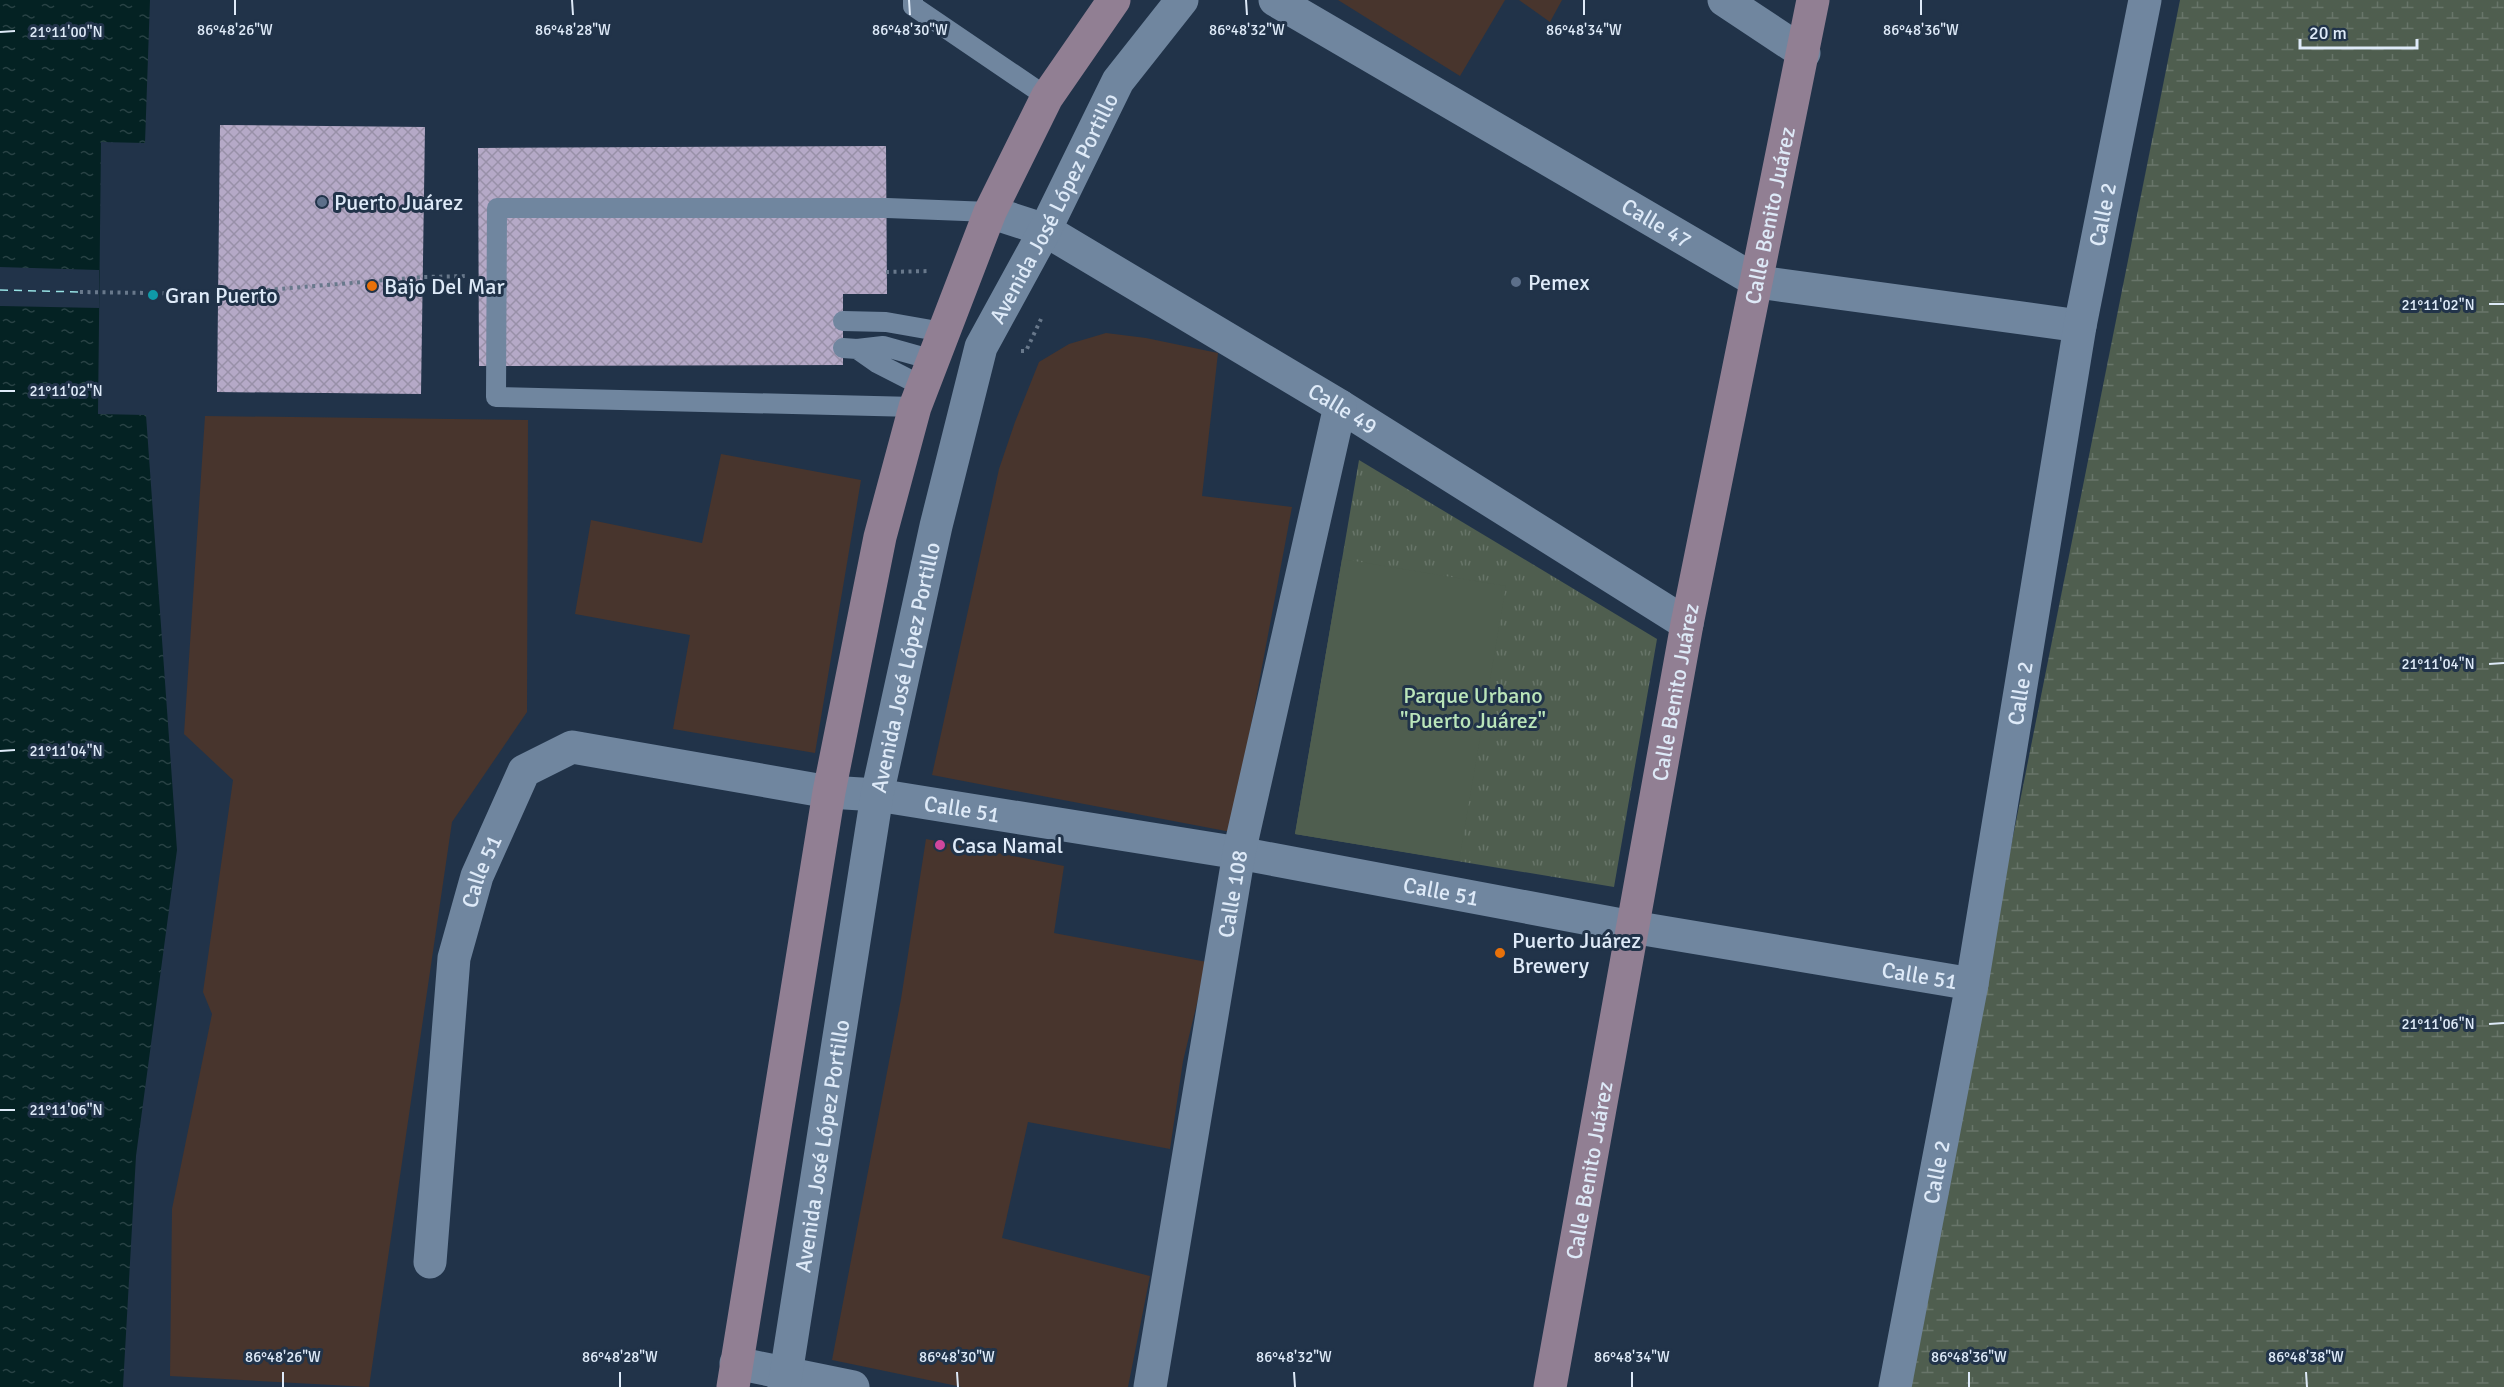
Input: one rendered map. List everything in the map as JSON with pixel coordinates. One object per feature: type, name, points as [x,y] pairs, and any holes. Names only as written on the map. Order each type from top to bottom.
[{"type":"street","name":"Avenida José López Portillo","points":[[734,1375],[829,792],[880,537],[928,371],[990,212],[1047,97],[1114,0]]},
{"type":"street","name":"Avenida José López Portillo","points":[[785,1379],[877,795],[936,526],[981,347],[1045,230],[1118,81],[1182,0]]},
{"type":"street","name":"Calle 47","points":[[1275,0],[1758,282],[2080,326]]},
{"type":"street","points":[[1724,0],[1804,53]]},
{"type":"street","name":"Calle Benito Juárez","points":[[1550,1387],[1687,624],[1814,0]]},
{"type":"street","name":"Calle 2","points":[[1895,1387],[1972,984],[2080,326],[2145,0]]},
{"type":"street","name":"Calle 49","points":[[990,212],[1045,230],[1340,406],[1687,624]]},
{"type":"street","name":"Calle 108","points":[[1150,1387],[1239,853],[1340,406]]},
{"type":"street","name":"Calle 51","points":[[430,1262],[454,958],[477,876],[524,771],[572,747],[829,792],[877,795],[1239,853],[1632,927],[1972,984]]},
{"type":"street","points":[[734,1375],[853,1387]]},
{"type":"lane","points":[[913,0],[914,6],[1047,97]]},
{"type":"lane","points":[[928,371],[496,398],[497,208],[887,208],[990,212]]},
{"type":"lane","points":[[843,321],[886,322],[928,371]]},
{"type":"lane","points":[[884,346],[928,371],[878,363],[850,348],[884,346]]},
{"type":"path","points":[[80,292],[219,294],[423,277],[496,276]]},
{"type":"shaded area","points":[[1338,0],[1505,0],[1460,76]]},
{"type":"shaded area","points":[[1519,0],[1562,0],[1550,22]]},
{"type":"shaded area","points":[[1106,333],[1146,338],[1218,353],[1202,496],[1292,507],[1231,832],[932,775],[999,469],[1015,422],[1039,362],[1069,344]]},
{"type":"shaded area","points":[[205,416],[528,420],[527,712],[452,822],[369,1387],[170,1376],[172,1209],[212,1014],[203,992],[233,780],[184,734]]},
{"type":"shaded area","points":[[721,454],[861,480],[815,753],[673,729],[690,635],[575,614],[591,520],[702,543]]},
{"type":"shaded area","points":[[926,839],[1064,866],[1054,933],[1207,962],[1183,1061],[1170,1149],[1028,1122],[1002,1238],[1150,1276],[1128,1387],[962,1387],[832,1360],[901,999]]},
{"type":"green space","points":[[2180,0],[2504,0],[2504,1387],[1903,1387]]},
{"type":"green space","name":"Parque Urbano \"Puerto Juárez\"","points":[[1359,460],[1657,639],[1614,887],[1295,834]]},
{"type":"green space","points":[[1342,559],[1506,586],[1459,861],[1295,834]]},
{"type":"water","points":[[0,0],[150,0],[145,143],[101,142],[98,414],[146,415],[177,850],[136,1156],[123,1387],[0,1387]]},
{"type":"pier","points":[[0,267],[99,270],[99,308],[0,306]]},
{"type":"building","name":"Puerto Juárez","points":[[220,125],[425,127],[421,394],[217,392]]},
{"type":"building","points":[[886,146],[887,294],[843,294],[843,365],[479,366],[478,148]]},
{"type":"ferry route","points":[[0,290],[80,292]]},
{"type":"place","name":"Puerto Juárez","points":[[322,202]]},
{"type":"place","name":"Pemex","points":[[1516,282]]},
{"type":"place","name":"Bajo Del Mar","points":[[372,286]]},
{"type":"place","name":"Gran Puerto","points":[[153,295]]},
{"type":"place","name":"Casa Namal","points":[[940,845]]},
{"type":"place","name":"Puerto Juárez Brewery","points":[[1500,953]]}]
